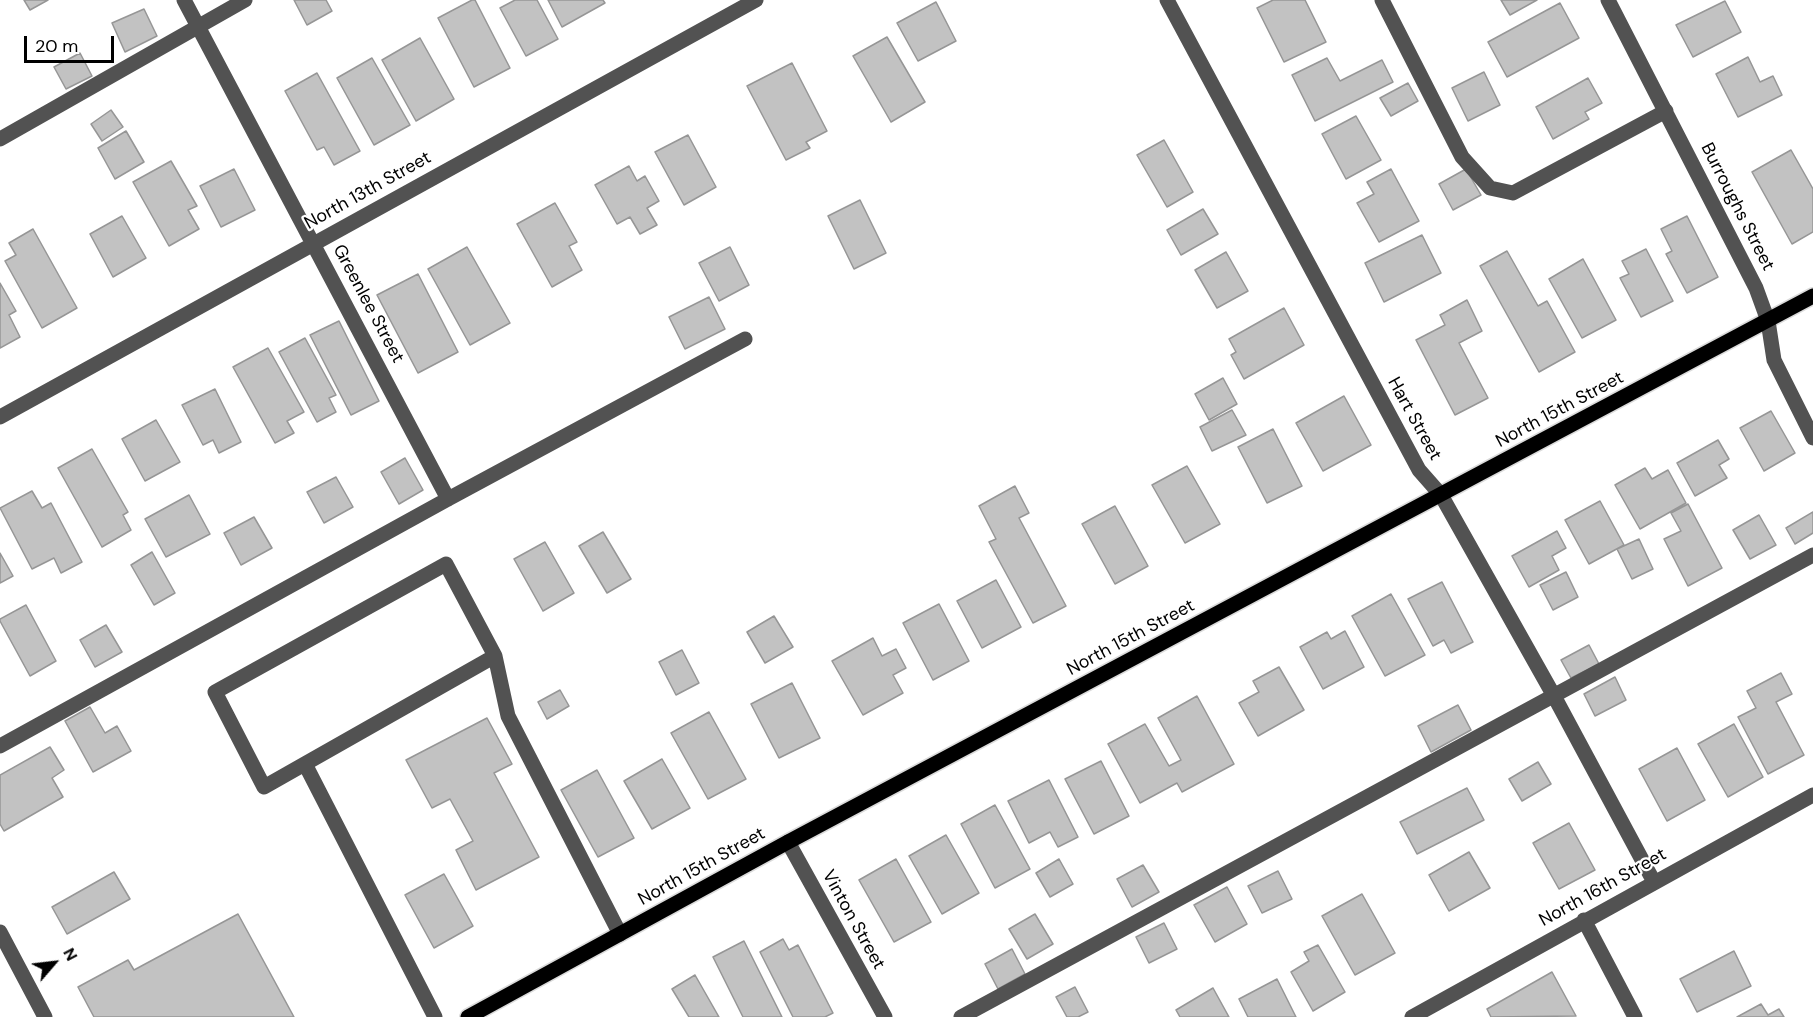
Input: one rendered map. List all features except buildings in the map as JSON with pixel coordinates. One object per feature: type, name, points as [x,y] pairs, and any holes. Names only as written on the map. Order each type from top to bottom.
[{"type":"main road","name":"North 15th Street","points":[[468,1017],[788,842],[1813,296]]},
{"type":"street","name":"Greenlee Street","points":[[184,0],[448,499]]},
{"type":"street","points":[[0,139],[245,0]]},
{"type":"street","name":"North 13th Street","points":[[0,417],[756,0]]},
{"type":"street","name":"Hart Street","points":[[1167,0],[1419,470],[1441,495],[1554,696],[1654,882]]},
{"type":"street","points":[[1382,0],[1462,157],[1490,188],[1513,194],[1666,111]]},
{"type":"street","name":"Burroughs Street","points":[[1608,0],[1756,288],[1768,321],[1774,360],[1813,438]]},
{"type":"street","points":[[0,746],[448,499],[745,339]]},
{"type":"street","points":[[961,1017],[1813,555]]},
{"type":"street","points":[[495,656],[264,787],[215,692],[446,564],[495,656],[508,716],[620,934]]},
{"type":"street","points":[[305,764],[435,1017]]},
{"type":"street","name":"North 16th Street","points":[[1412,1017],[1813,795]]},
{"type":"street","name":"Vinton Street","points":[[788,842],[885,1017]]},
{"type":"street","points":[[1584,920],[1635,1017]]},
{"type":"street","points":[[0,932],[45,1017]]}]
